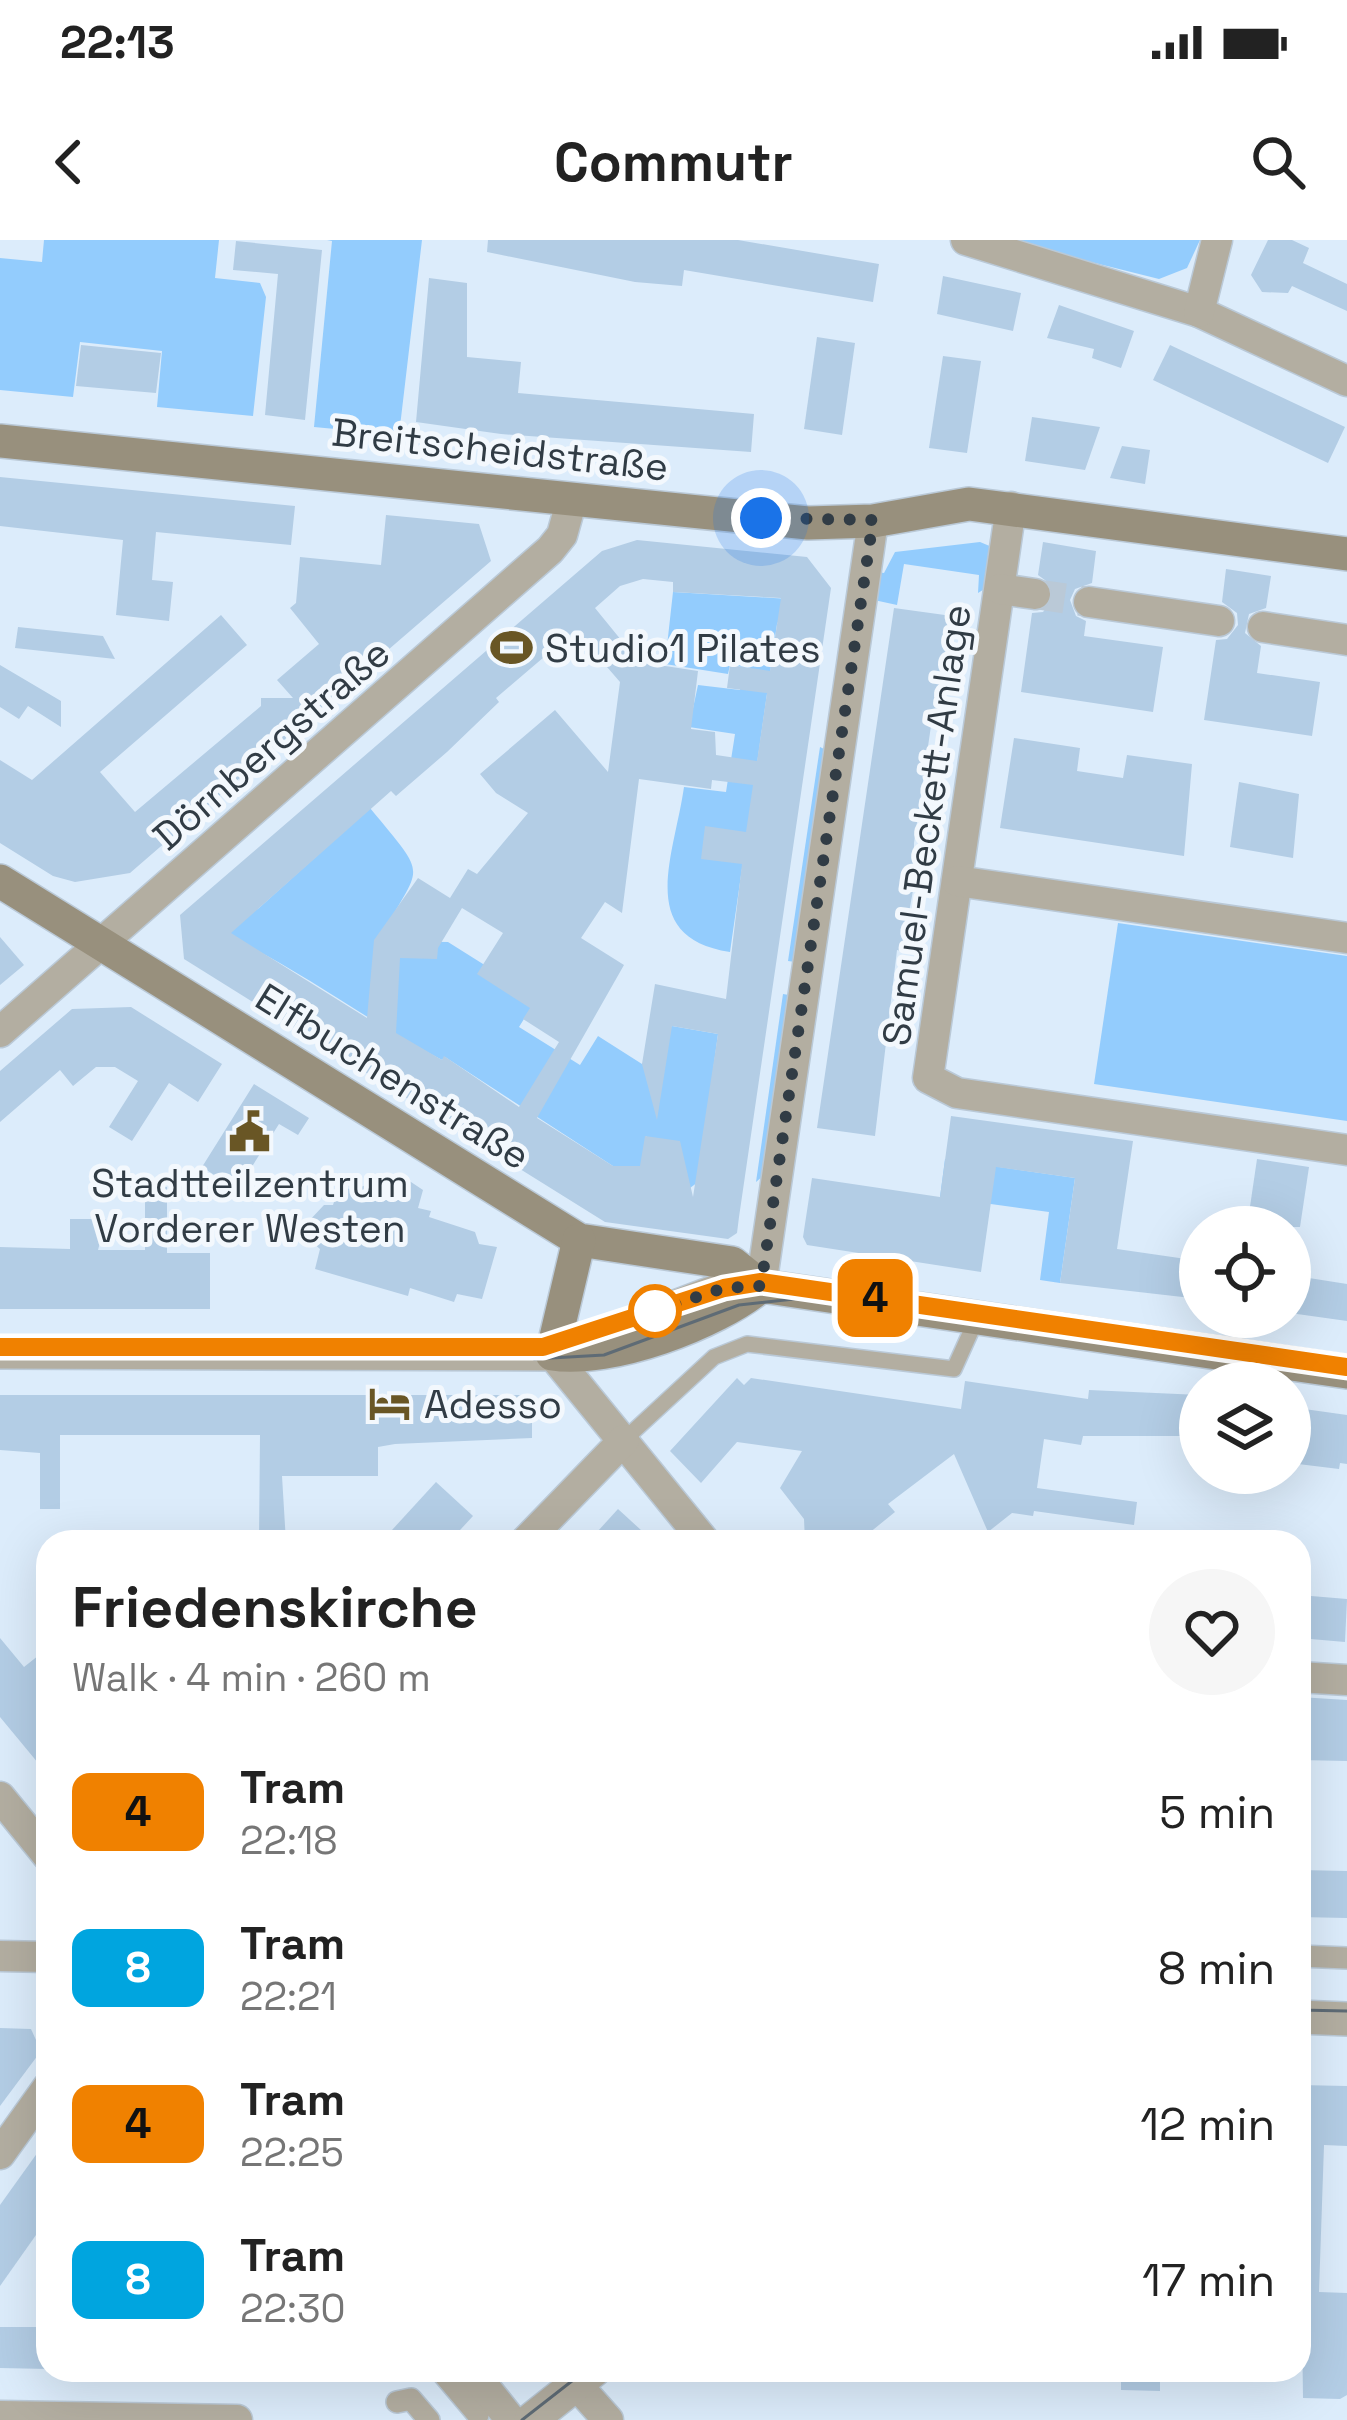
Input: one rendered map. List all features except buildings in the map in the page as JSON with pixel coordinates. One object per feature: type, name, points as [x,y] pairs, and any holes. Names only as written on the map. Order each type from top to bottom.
[{"type":"main road","name":"Breitscheidstraße","points":[[0,441],[808,523],[873,520],[938,506],[1011,507],[1347,554]]},
{"type":"main road","name":"Elfbuchenstraße","points":[[0,881],[579,1240],[732,1263],[761,1286],[1347,1372]]},
{"type":"main road","points":[[579,1240],[552,1354],[604,1355],[738,1305],[761,1286]]},
{"type":"street","points":[[966,240],[1199,312],[1347,381]]},
{"type":"street","points":[[1199,312],[1217,240]]},
{"type":"street","name":"Dörnbergstraße","points":[[0,1032],[550,550],[562,535],[572,499]]},
{"type":"street","name":"Samuel-Beckett-Anlage","points":[[1011,507],[928,1078],[957,1093],[1347,1150]]},
{"type":"street","points":[[761,1286],[873,520]]},
{"type":"street","name":"Samuel-Beckett-Anlage","points":[[1000,589],[1035,594]]},
{"type":"street","points":[[1089,602],[1219,621]]},
{"type":"street","points":[[1263,627],[1347,640]]},
{"type":"street","points":[[957,881],[1347,938]]},
{"type":"street","points":[[0,1352],[552,1354],[696,1530]]},
{"type":"street","points":[[537,1530],[625,1440]]},
{"type":"street","points":[[1311,1678],[1347,1680]]},
{"type":"street","points":[[0,1797],[36,1841]]},
{"type":"street","points":[[0,1956],[36,1957]]},
{"type":"street","points":[[1311,1956],[1347,1958]]},
{"type":"street","points":[[1311,2018],[1347,2019]]},
{"type":"street","points":[[0,2154],[36,2104]]},
{"type":"street","points":[[429,2382],[423,2392],[404,2401],[429,2420]]},
{"type":"street","points":[[454,2382],[505,2417]]},
{"type":"street","points":[[480,2382],[505,2417]]},
{"type":"street","points":[[505,2417],[575,2382]]},
{"type":"street","points":[[588,2382],[608,2420]]},
{"type":"street","points":[[0,2416],[237,2420]]},
{"type":"lane","points":[[625,1440],[732,1347],[778,1344],[954,1370],[977,1318]]},
{"type":"shaded area","points":[[44,240],[219,240],[215,278],[260,283],[266,297],[253,416],[157,407],[162,351],[80,342],[73,397],[0,390],[0,258],[42,262]]},
{"type":"shaded area","points":[[327,240],[422,240],[399,435],[314,427],[332,241]]},
{"type":"shaded area","points":[[1003,240],[1200,240],[1187,268],[1159,279]]},
{"type":"shaded area","points":[[980,542],[992,547],[986,588],[978,593],[979,575],[904,564],[897,605],[874,600],[878,572],[884,573],[895,552]]},
{"type":"shaded area","points":[[673,592],[789,599],[777,624],[730,952],[700,943],[681,930],[671,912],[669,866],[684,787],[726,792],[735,734],[689,727],[698,685],[740,690],[743,667],[730,665],[728,674],[665,664]]},
{"type":"shaded area","points":[[820,747],[826,750],[795,962],[788,961]]},
{"type":"shaded area","points":[[370,808],[403,849],[413,873],[379,941],[448,942],[537,998],[519,1027],[580,1065],[598,1036],[642,1064],[672,1026],[718,1034],[698,1182],[690,1188],[646,1136],[643,1169],[616,1168],[445,1057],[442,1060],[222,934],[259,908]]},
{"type":"shaded area","points":[[1118,923],[1347,956],[1347,1121],[1094,1084]]},
{"type":"shaded area","points":[[783,994],[789,995],[763,1176],[756,1182]]},
{"type":"shaded area","points":[[945,1159],[1075,1178],[1060,1283],[1040,1280],[1049,1212],[940,1197]]},
{"type":"tunnel","points":[[1035,594],[1089,602]]},
{"type":"tram line","points":[[0,1347],[543,1347],[724,1287],[761,1282],[1347,1367]]},
{"type":"tram line","name":"4","points":[[0,1347],[543,1347],[734,1285],[761,1282],[1347,1367]]},
{"type":"tram line","points":[[534,1359],[604,1355],[739,1305],[794,1299]]},
{"type":"tram line","points":[[1311,2010],[1347,2011]]},
{"type":"tram line","points":[[522,2420],[571,2382]]},
{"type":"place","name":"Studio1 Pilates","points":[[511,648]]},
{"type":"place","name":"Stadtteilzentrum Vorderer Westen","points":[[250,1131]]},
{"type":"place","name":"Adesso","points":[[390,1404]]},
{"type":"route","points":[[655,1311],[724,1288],[761,1286],[873,520],[808,523],[761,518]]}]
